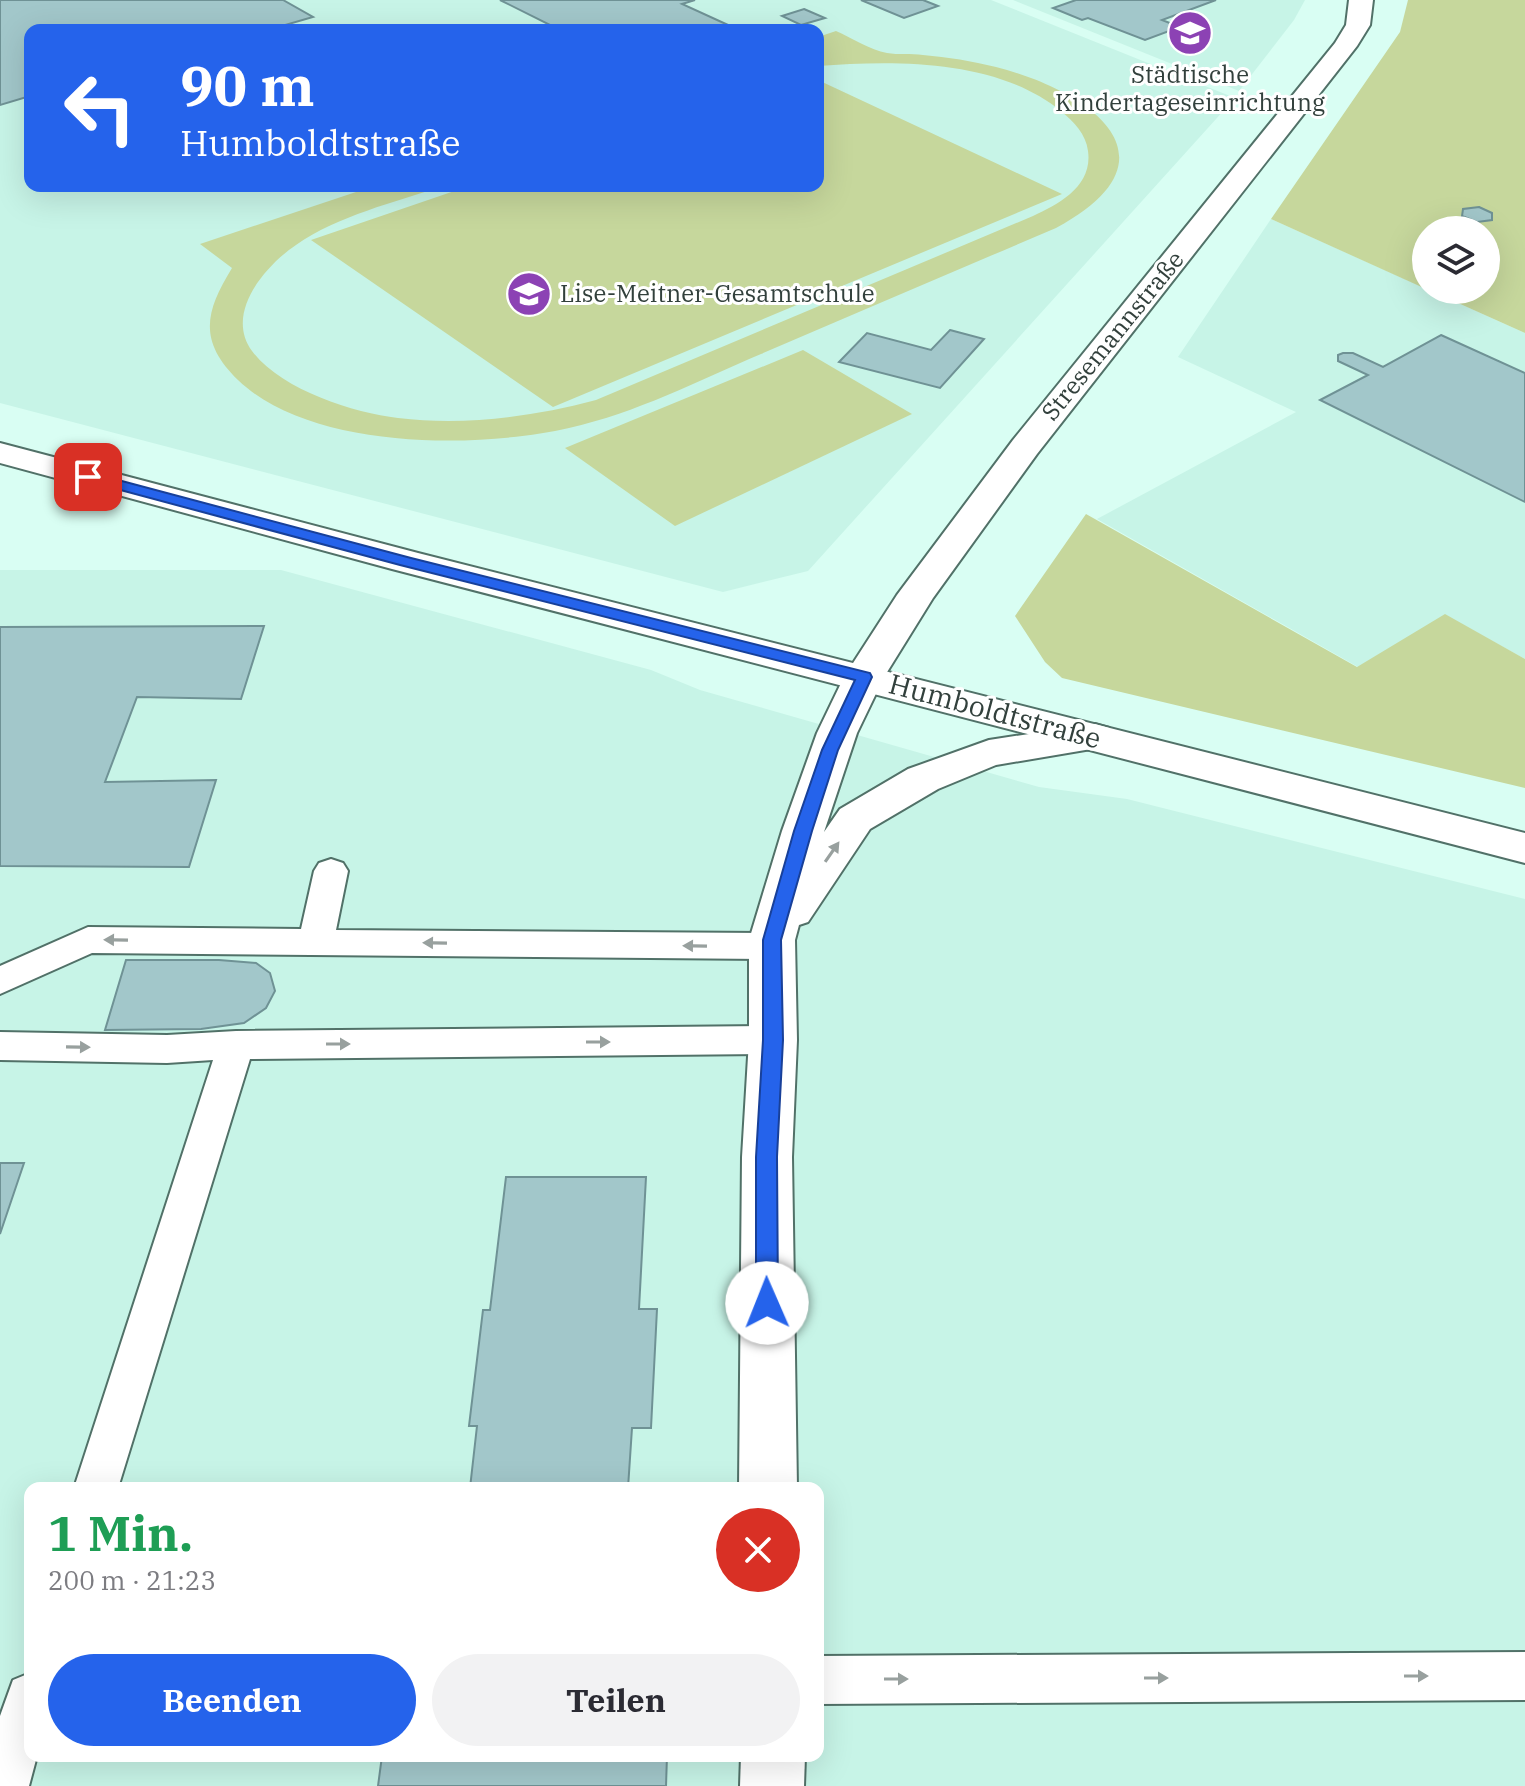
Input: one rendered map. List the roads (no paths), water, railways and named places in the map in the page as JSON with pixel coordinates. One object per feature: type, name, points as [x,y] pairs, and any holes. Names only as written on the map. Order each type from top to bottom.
[{"type":"street","name":"Stresemannstraße","points":[[768,1482],[767,1157],[773,1040],[772,943],[803,831],[830,750],[864,677],[916,595],[1025,447],[1345,46],[1358,25],[1361,0]]},
{"type":"street","name":"Humboldtstraße","points":[[0,453],[405,561],[1525,848]]},
{"type":"street","points":[[772,943],[855,819],[923,779],[989,753],[1095,737]]},
{"type":"street","points":[[772,1786],[773,1762]]},
{"type":"lane","points":[[316,942],[331,871]]},
{"type":"lane","points":[[0,981],[88,940],[772,943]]},
{"type":"lane","points":[[0,1046],[167,1049],[236,1045],[773,1040]]},
{"type":"lane","points":[[98,1482],[236,1045]]},
{"type":"lane","points":[[824,1680],[1525,1676]]},
{"type":"lane","points":[[4,1786],[24,1718]]},
{"type":"place","name":"Städtische Kindertageseinrichtung","points":[[1190,33]]},
{"type":"place","name":"Lise-Meitner-Gesamtschule","points":[[529,294]]}]
